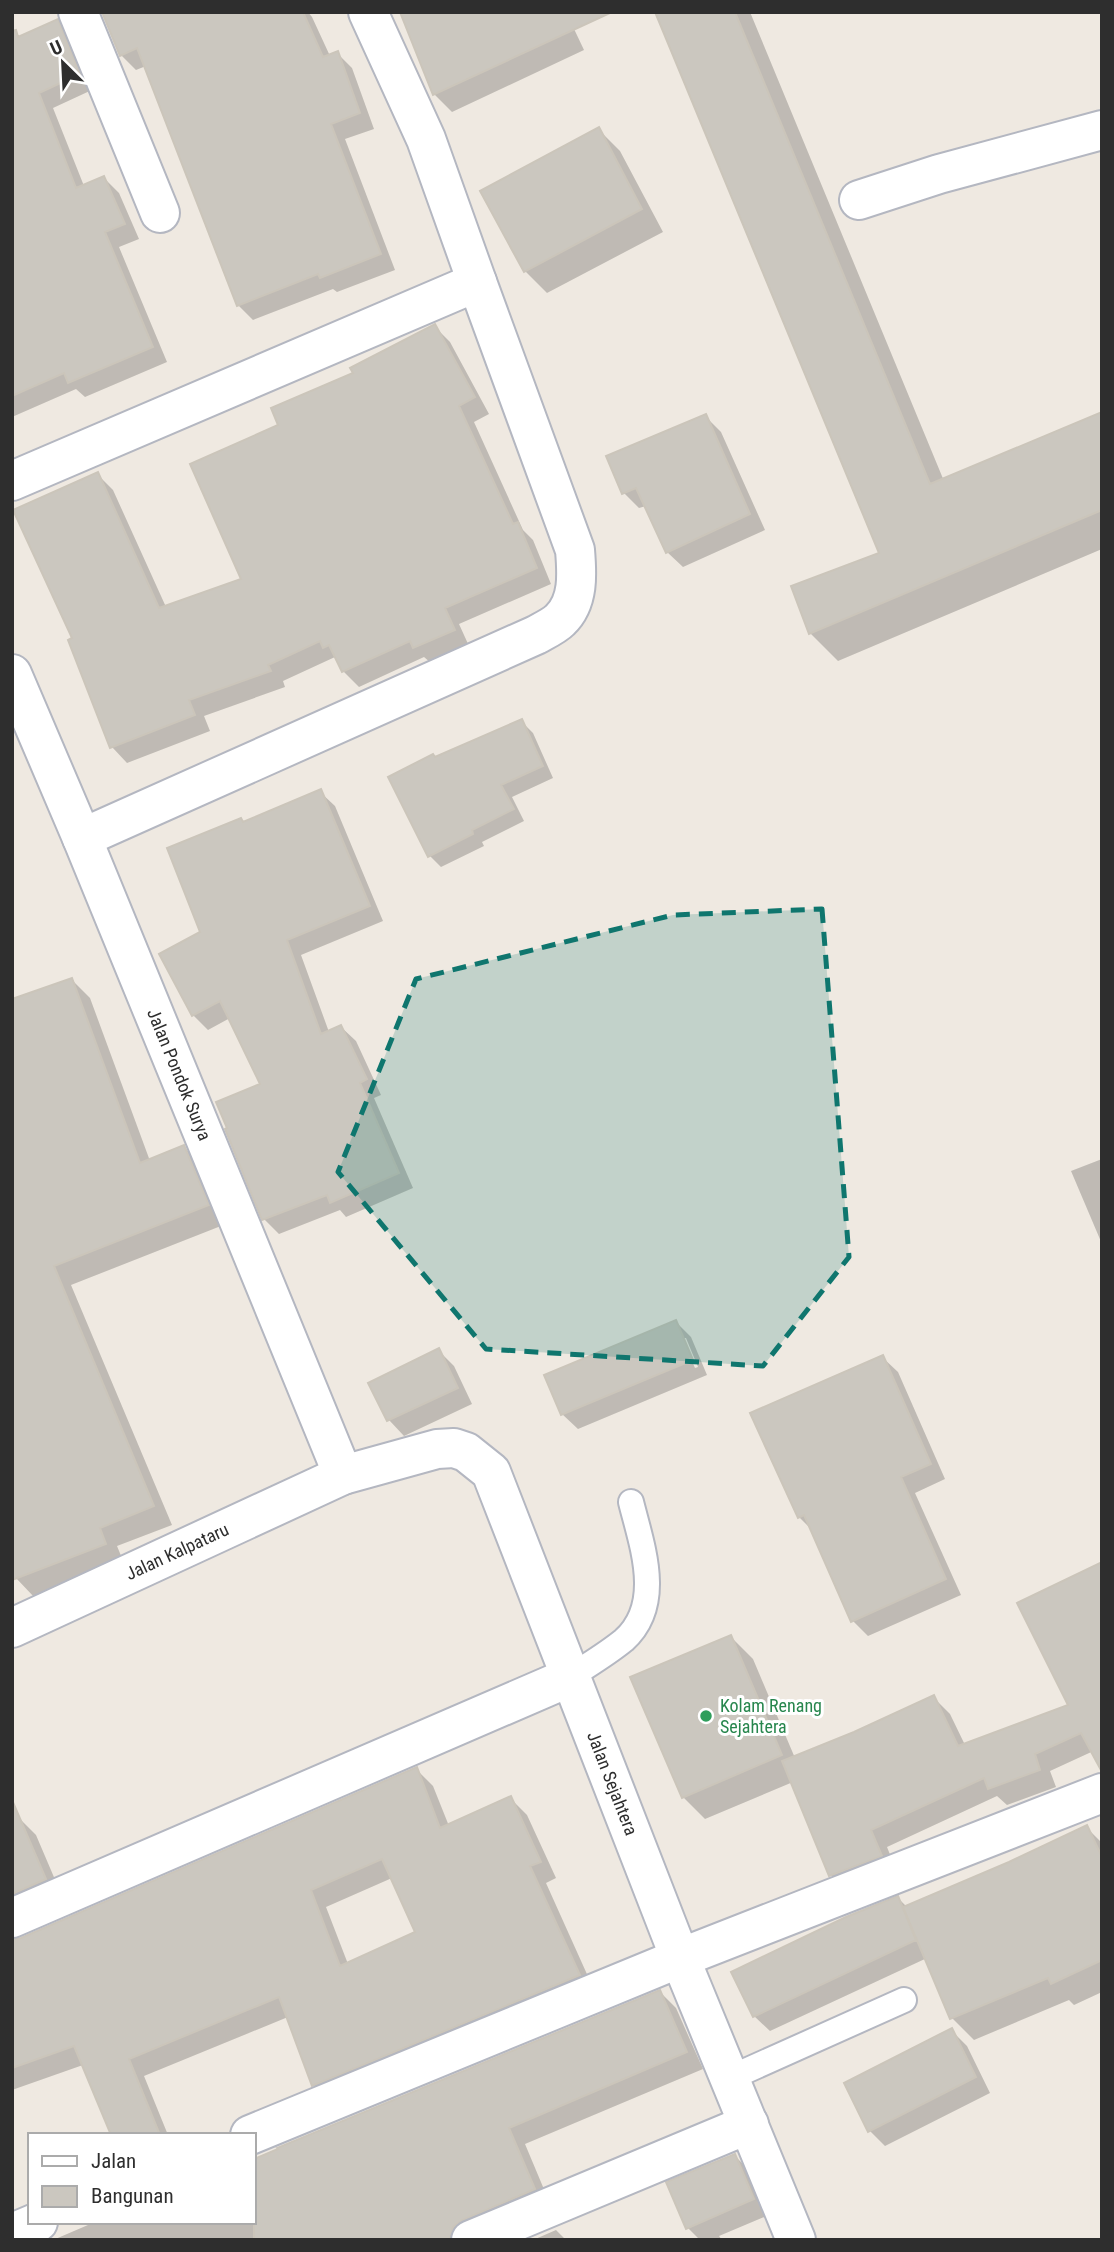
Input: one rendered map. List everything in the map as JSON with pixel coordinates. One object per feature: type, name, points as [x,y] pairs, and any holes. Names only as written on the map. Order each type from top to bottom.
[{"type":"street","points":[[78,12],[160,212]]},
{"type":"street","points":[[82,838],[536,635],[560,621],[573,600],[577,577],[575,550],[426,139],[368,12]]},
{"type":"street","points":[[859,200],[939,174],[1102,130]]},
{"type":"street","points":[[12,481],[477,282]]},
{"type":"street","name":"Jalan Pondok Surya","points":[[12,674],[343,1475]]},
{"type":"street","name":"Jalan Sejahtera","points":[[343,1475],[437,1449],[454,1448],[466,1452],[491,1472],[680,1958],[796,2240]]},
{"type":"street","name":"Jalan Kalpataru","points":[[14,1623],[343,1475]]},
{"type":"street","points":[[12,1918],[570,1677]]},
{"type":"street","points":[[255,2133],[680,1958],[1102,1793]]},
{"type":"street","points":[[471,2240],[749,2124]]},
{"type":"street","points":[[12,2233],[33,2224]]},
{"type":"lane","points":[[570,1677],[626,1638],[643,1612],[648,1583],[644,1553],[631,1502]]},
{"type":"lane","points":[[730,2078],[904,2000]]},
{"type":"highlighted area","points":[[822,909],[849,1257],[763,1366],[486,1349],[338,1172],[416,979],[673,915]]},
{"type":"building","points":[[102,12],[303,12],[323,57],[338,51],[360,113],[331,124],[381,254],[320,278],[318,274],[237,306],[137,48],[120,56]]},
{"type":"building","points":[[400,12],[612,12],[433,95]]},
{"type":"building","points":[[655,12],[735,12],[930,484],[1102,412],[1102,510],[809,634],[791,586],[879,553]]},
{"type":"building","points":[[58,19],[80,74],[39,93],[76,188],[104,176],[125,224],[105,232],[153,347],[68,383],[64,373],[12,396],[12,31],[16,30],[18,37]]},
{"type":"building","points":[[599,127],[642,209],[524,272],[480,191]]},
{"type":"building","points":[[435,324],[475,397],[459,406],[513,524],[518,522],[537,568],[445,608],[455,630],[413,648],[410,641],[342,672],[329,645],[323,648],[320,641],[268,665],[271,671],[189,700],[195,715],[110,748],[68,640],[72,638],[13,510],[98,472],[159,608],[241,579],[190,464],[278,425],[271,408],[353,373],[350,368]]},
{"type":"building","points":[[706,414],[750,514],[666,553],[636,488],[622,494],[606,456]]},
{"type":"building","points":[[522,719],[543,766],[501,785],[514,809],[472,830],[473,834],[428,857],[388,777],[433,754],[435,757]]},
{"type":"building","points":[[321,789],[370,906],[287,940],[321,1034],[341,1025],[367,1079],[360,1083],[399,1173],[330,1203],[327,1195],[262,1220],[216,1102],[260,1084],[220,1001],[192,1016],[159,954],[200,932],[167,848],[241,818],[243,822]]},
{"type":"building","points":[[72,978],[140,1163],[184,1145],[209,1205],[54,1266],[154,1506],[100,1528],[106,1544],[12,1580],[12,999]]},
{"type":"building","points":[[676,1320],[693,1360],[561,1415],[544,1375]]},
{"type":"building","points":[[439,1348],[458,1388],[387,1421],[368,1383]]},
{"type":"building","points":[[883,1355],[931,1464],[901,1477],[946,1579],[851,1622],[804,1515],[798,1518],[750,1413]]},
{"type":"building","points":[[1102,1562],[1102,1772],[1081,1733],[1035,1754],[1040,1770],[988,1789],[984,1778],[871,1830],[882,1856],[829,1876],[782,1761],[934,1695],[958,1746],[1068,1705],[1017,1603]]},
{"type":"building","name":"Kolam Renang Sejahtera","points":[[731,1635],[782,1755],[682,1798],[630,1677]]},
{"type":"building","points":[[417,1767],[440,1828],[511,1796],[541,1862],[530,1866],[580,1975],[312,2086],[279,1997],[129,2059],[159,2133],[110,2133],[74,2046],[12,2068],[12,1939],[21,1938]],"holes":[[[382,1859],[415,1932],[340,1966],[311,1890]]]},
{"type":"building","points":[[12,1800],[46,1879],[12,1894]]},
{"type":"building","points":[[1087,1825],[1102,1857],[1102,1960],[1051,1984],[1048,1978],[950,2019],[903,1907]]},
{"type":"building","points":[[898,1896],[916,1940],[753,2017],[731,1972],[846,1917]]},
{"type":"building","points":[[660,1990],[687,2052],[509,2128],[535,2189],[463,2220],[453,2227],[450,2240],[254,2240],[256,2158]]},
{"type":"building","points":[[952,2028],[976,2077],[868,2132],[844,2083]]},
{"type":"building","points":[[735,2154],[754,2199],[686,2229],[666,2182]]},
{"type":"place","name":"Kolam Renang Sejahtera","points":[[706,1716]]}]
